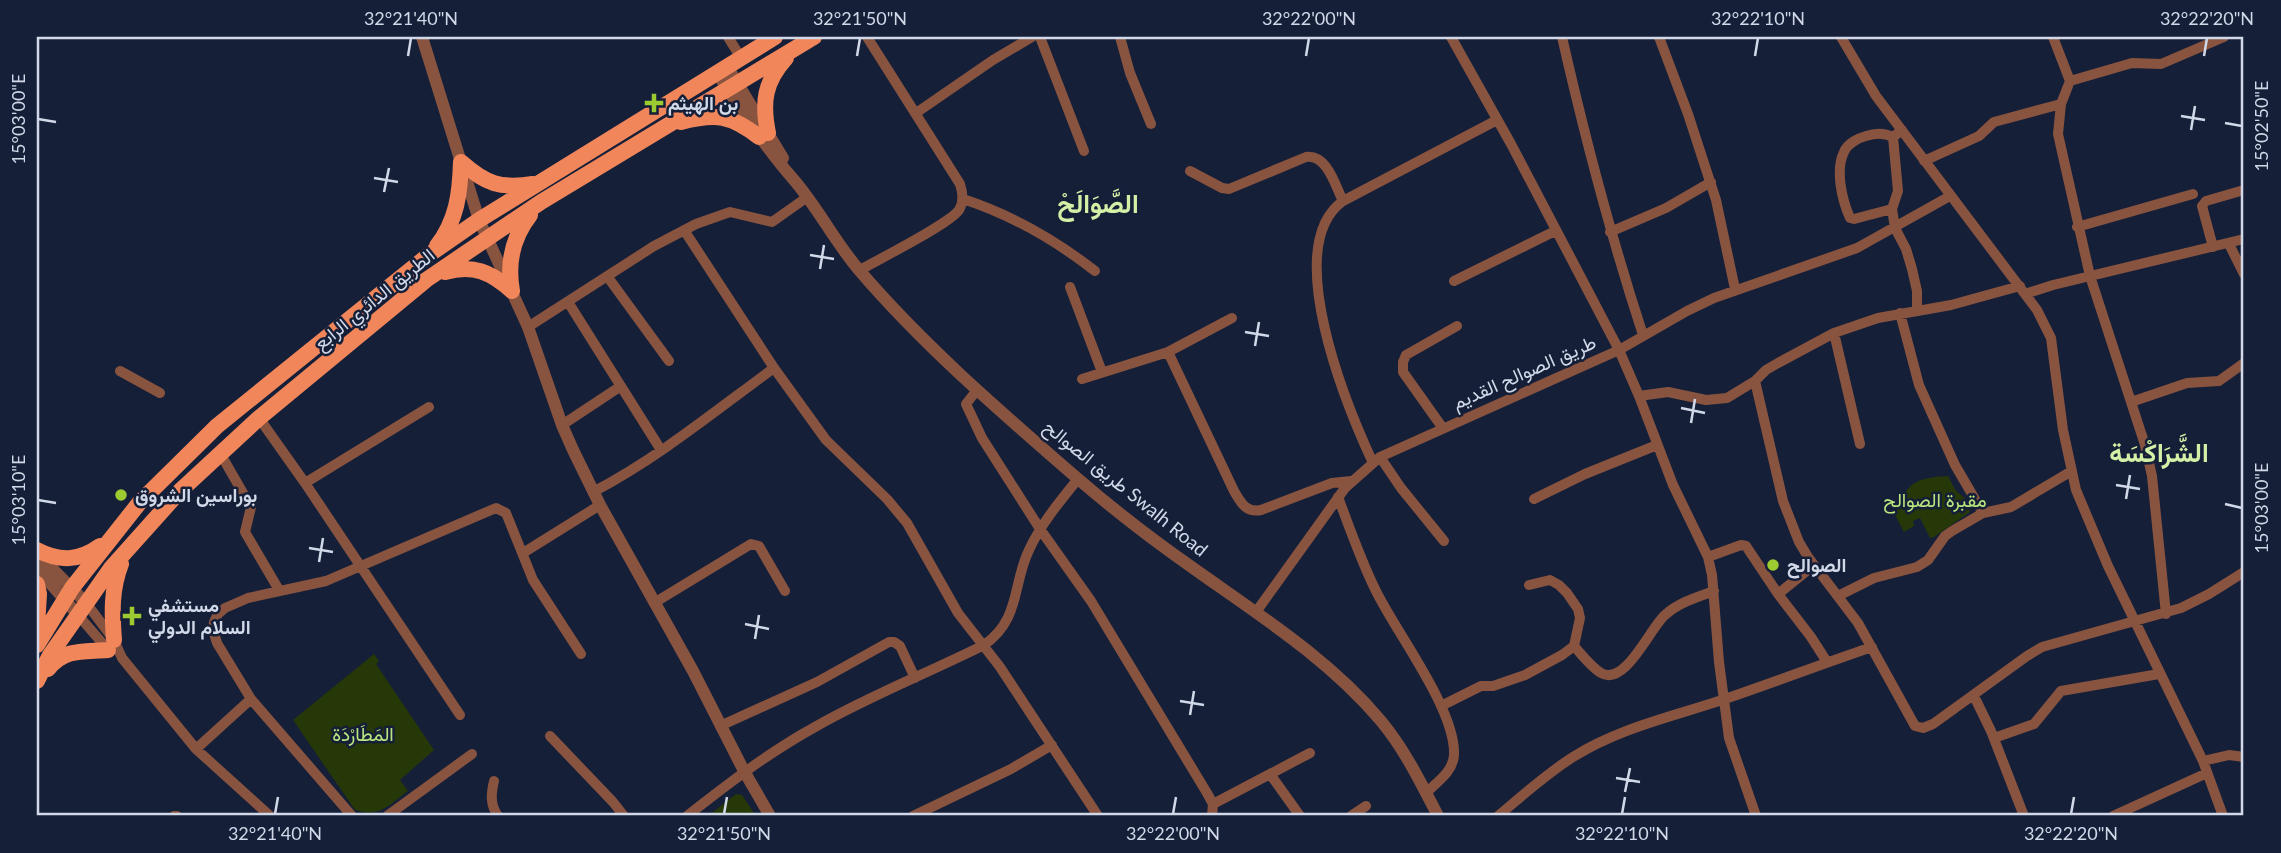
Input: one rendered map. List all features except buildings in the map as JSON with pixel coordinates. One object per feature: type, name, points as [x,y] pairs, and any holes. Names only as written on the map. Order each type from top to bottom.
[{"type":"main road","name":"الطريق الدائري الرابع","points":[[37,645],[68,594],[113,536],[155,487],[218,426],[430,254],[479,219],[775,37]]},
{"type":"main road","name":"الطريق الدائري الرابع","points":[[37,681],[50,655],[133,541],[180,491],[259,418],[426,280],[541,202],[814,37]]},
{"type":"main road","points":[[653,134],[678,123],[715,116],[738,122],[764,135],[764,107],[768,83],[780,64],[795,49]]},
{"type":"main road","points":[[461,162],[477,176],[497,185],[515,187],[539,183]]},
{"type":"main road","points":[[430,254],[449,228],[454,216],[458,202],[461,162]]},
{"type":"main road","points":[[512,291],[510,263],[515,238],[541,202]]},
{"type":"main road","points":[[426,280],[454,269],[475,268],[496,277],[512,291]]},
{"type":"main road","points":[[37,551],[57,558],[76,558],[96,549],[113,536]]},
{"type":"main road","points":[[37,681],[65,654],[115,649],[111,618],[114,586],[133,541]]},
{"type":"main road","points":[[37,584],[37,626]]},
{"type":"street","points":[[422,37],[479,219],[528,327],[562,425],[593,492],[770,816]]},
{"type":"street","points":[[728,37],[728,66]]},
{"type":"street","points":[[860,270],[951,219],[958,211],[962,199],[960,184],[867,37]]},
{"type":"street","points":[[916,113],[993,60],[1032,37]]},
{"type":"street","points":[[1040,37],[1084,151]]},
{"type":"street","points":[[1120,37],[1130,73],[1152,124]]},
{"type":"street","name":"طريق الصوالح القديم","points":[[1256,612],[1338,497],[1351,481],[1376,460],[1619,349],[1451,37]]},
{"type":"street","points":[[1562,37],[1590,160],[1643,335]]},
{"type":"street","points":[[1659,37],[1711,182],[1735,289]]},
{"type":"street","points":[[1841,37],[1897,134],[1924,161],[2022,290],[2037,310],[2051,338],[2070,472],[2088,524],[2203,761],[2223,816]]},
{"type":"street","points":[[2053,37],[2070,81],[2061,104],[2058,134],[2090,276],[2145,445],[2152,476],[2165,614]]},
{"type":"street","points":[[2070,81],[2132,63],[2161,64],[2224,37]]},
{"type":"street","name":"طريق الصوالح Swalh Road","points":[[728,66],[732,86],[783,170],[794,180],[860,270],[977,390],[1078,479],[1330,670],[1382,722],[1407,758],[1438,816]]},
{"type":"street","points":[[1924,161],[1979,136],[1994,122],[2061,104]]},
{"type":"street","points":[[1444,541],[1376,460],[1344,397],[1328,351],[1322,320],[1318,275],[1319,242],[1329,214],[1343,201],[1497,120]]},
{"type":"street","points":[[1892,209],[1850,218],[1844,203],[1840,163],[1845,148],[1858,139],[1871,134],[1897,134]]},
{"type":"street","points":[[1897,134],[1898,191],[1892,209],[1895,228],[1906,249],[1912,269],[1917,291],[1917,310]]},
{"type":"street","points":[[1190,171],[1222,188],[1230,189],[1306,157],[1316,156],[1323,162],[1343,201]]},
{"type":"street","points":[[1610,232],[1666,208],[1711,182]]},
{"type":"street","points":[[2213,247],[2202,206],[2206,201],[2244,190]]},
{"type":"street","points":[[2077,226],[2193,194]]},
{"type":"street","points":[[1756,816],[1729,738],[1708,557],[1673,485],[1619,349],[1687,311],[1735,289],[1857,248],[1950,196]]},
{"type":"street","points":[[528,327],[654,246],[684,230],[730,212],[772,222],[806,198]]},
{"type":"street","points":[[962,199],[1005,215],[1038,232],[1066,248],[1095,271]]},
{"type":"street","points":[[684,230],[774,368],[826,440],[887,499],[906,523],[958,613],[984,645],[1098,816]]},
{"type":"street","points":[[1454,281],[1555,231]]},
{"type":"street","points":[[1639,396],[1668,392],[1716,400],[1727,398],[1778,363],[1835,334],[1878,318],[2090,276],[2244,239]]},
{"type":"street","points":[[2229,244],[2244,274]]},
{"type":"street","points":[[607,276],[668,361]]},
{"type":"street","points":[[1070,287],[1102,372]]},
{"type":"street","points":[[568,302],[661,450]]},
{"type":"street","points":[[1900,313],[1919,384],[1955,465],[1983,513]]},
{"type":"street","points":[[1082,379],[1168,352],[1232,318]]},
{"type":"street","points":[[1442,428],[1404,372],[1403,362],[1406,355],[1457,326]]},
{"type":"street","points":[[1835,334],[1860,444]]},
{"type":"street","points":[[1168,352],[1234,491],[1250,511],[1261,510],[1332,483],[1351,481]]},
{"type":"street","points":[[2131,402],[2187,383],[2219,381],[2244,363]]},
{"type":"street","points":[[593,492],[619,479],[774,368]]},
{"type":"street","points":[[120,371],[160,393]]},
{"type":"street","points":[[1755,381],[1783,501],[1799,542],[1872,647],[1915,726],[1933,724],[2042,647],[2134,620],[2165,614],[2210,594],[2244,572]]},
{"type":"street","points":[[562,425],[621,386]]},
{"type":"street","points":[[977,390],[966,404],[982,438],[1040,529],[1091,601],[1213,804],[1212,816]]},
{"type":"street","points":[[305,483],[429,407]]},
{"type":"street","points":[[259,418],[460,715]]},
{"type":"street","points":[[1534,499],[1585,474],[1657,445]]},
{"type":"street","points":[[220,453],[251,506],[245,532],[278,590]]},
{"type":"street","points":[[1838,596],[1874,578],[1917,567],[1928,560],[1945,536],[1983,513],[2011,507],[2070,472]]},
{"type":"street","points":[[687,816],[744,771],[818,725],[984,645],[995,637],[1009,618],[1027,552],[1040,529],[1078,479]]},
{"type":"street","points":[[1338,497],[1363,564],[1441,706],[1449,729],[1454,756],[1447,773],[1426,793]]},
{"type":"street","points":[[523,553],[600,505]]},
{"type":"street","points":[[350,815],[251,699],[217,643],[213,630],[214,622],[225,608],[248,598],[326,580],[496,508],[506,513],[533,580],[581,654]]},
{"type":"street","points":[[654,603],[751,544],[759,546],[785,591]]},
{"type":"street","points":[[1708,557],[1744,544],[1749,548],[1827,662]]},
{"type":"street","points":[[37,551],[68,594]]},
{"type":"street","points":[[1778,594],[1814,565]]},
{"type":"street","points":[[37,568],[83,610],[196,749],[270,816]]},
{"type":"street","points":[[1441,706],[1481,686],[1493,686],[1525,675],[1562,656],[1574,646],[1580,618],[1578,609],[1567,593],[1550,580],[1529,585]]},
{"type":"street","points":[[1574,646],[1601,673],[1610,676],[1618,673],[1627,666],[1666,614],[1679,605],[1714,591]]},
{"type":"street","points":[[720,726],[817,682],[889,642],[900,646],[915,678]]},
{"type":"street","points":[[1498,816],[1573,757],[1609,737],[1872,647]]},
{"type":"street","points":[[1994,738],[2034,724],[2059,692],[2159,674]]},
{"type":"street","points":[[1973,696],[1994,738],[2024,816]]},
{"type":"street","points":[[196,749],[251,699]]},
{"type":"street","points":[[550,736],[624,816]]},
{"type":"street","points":[[913,816],[1010,769],[1052,745]]},
{"type":"street","points":[[1213,804],[1310,753]]},
{"type":"street","points":[[387,816],[472,754]]},
{"type":"street","points":[[2203,761],[2229,755],[2244,757]]},
{"type":"street","points":[[2113,816],[2207,773]]},
{"type":"street","points":[[1270,774],[1300,816]]},
{"type":"street","points":[[494,781],[492,803],[499,816]]},
{"type":"street","points":[[1351,816],[1366,806]]},
{"type":"green space","name":"مقبرة الصوالح","points":[[1948,476],[1956,491],[1966,499],[1970,512],[1934,537],[1930,538],[1920,518],[1913,521],[1914,526],[1904,532],[1895,515],[1908,489],[1927,478]]},
{"type":"green space","name":"المَطَارْدَة","points":[[374,654],[379,661],[376,664],[434,750],[400,780],[408,791],[384,809],[364,812],[355,810],[293,720]]},
{"type":"green space","points":[[736,794],[742,795],[756,816],[708,816]]},
{"type":"place","name":"بن الهيثم","points":[[654,103]]},
{"type":"place","name":"بوراسين الشروق","points":[[121,495]]},
{"type":"place","name":"الصوالح","points":[[1773,565]]},
{"type":"place","name":"مستشفي السلام الدولي","points":[[132,616]]},
{"type":"district","name":"الصَّوَالَحْ","points":[[1098,204]]},
{"type":"district","name":"الشَّرَاكْسَة","points":[[2159,453]]}]
